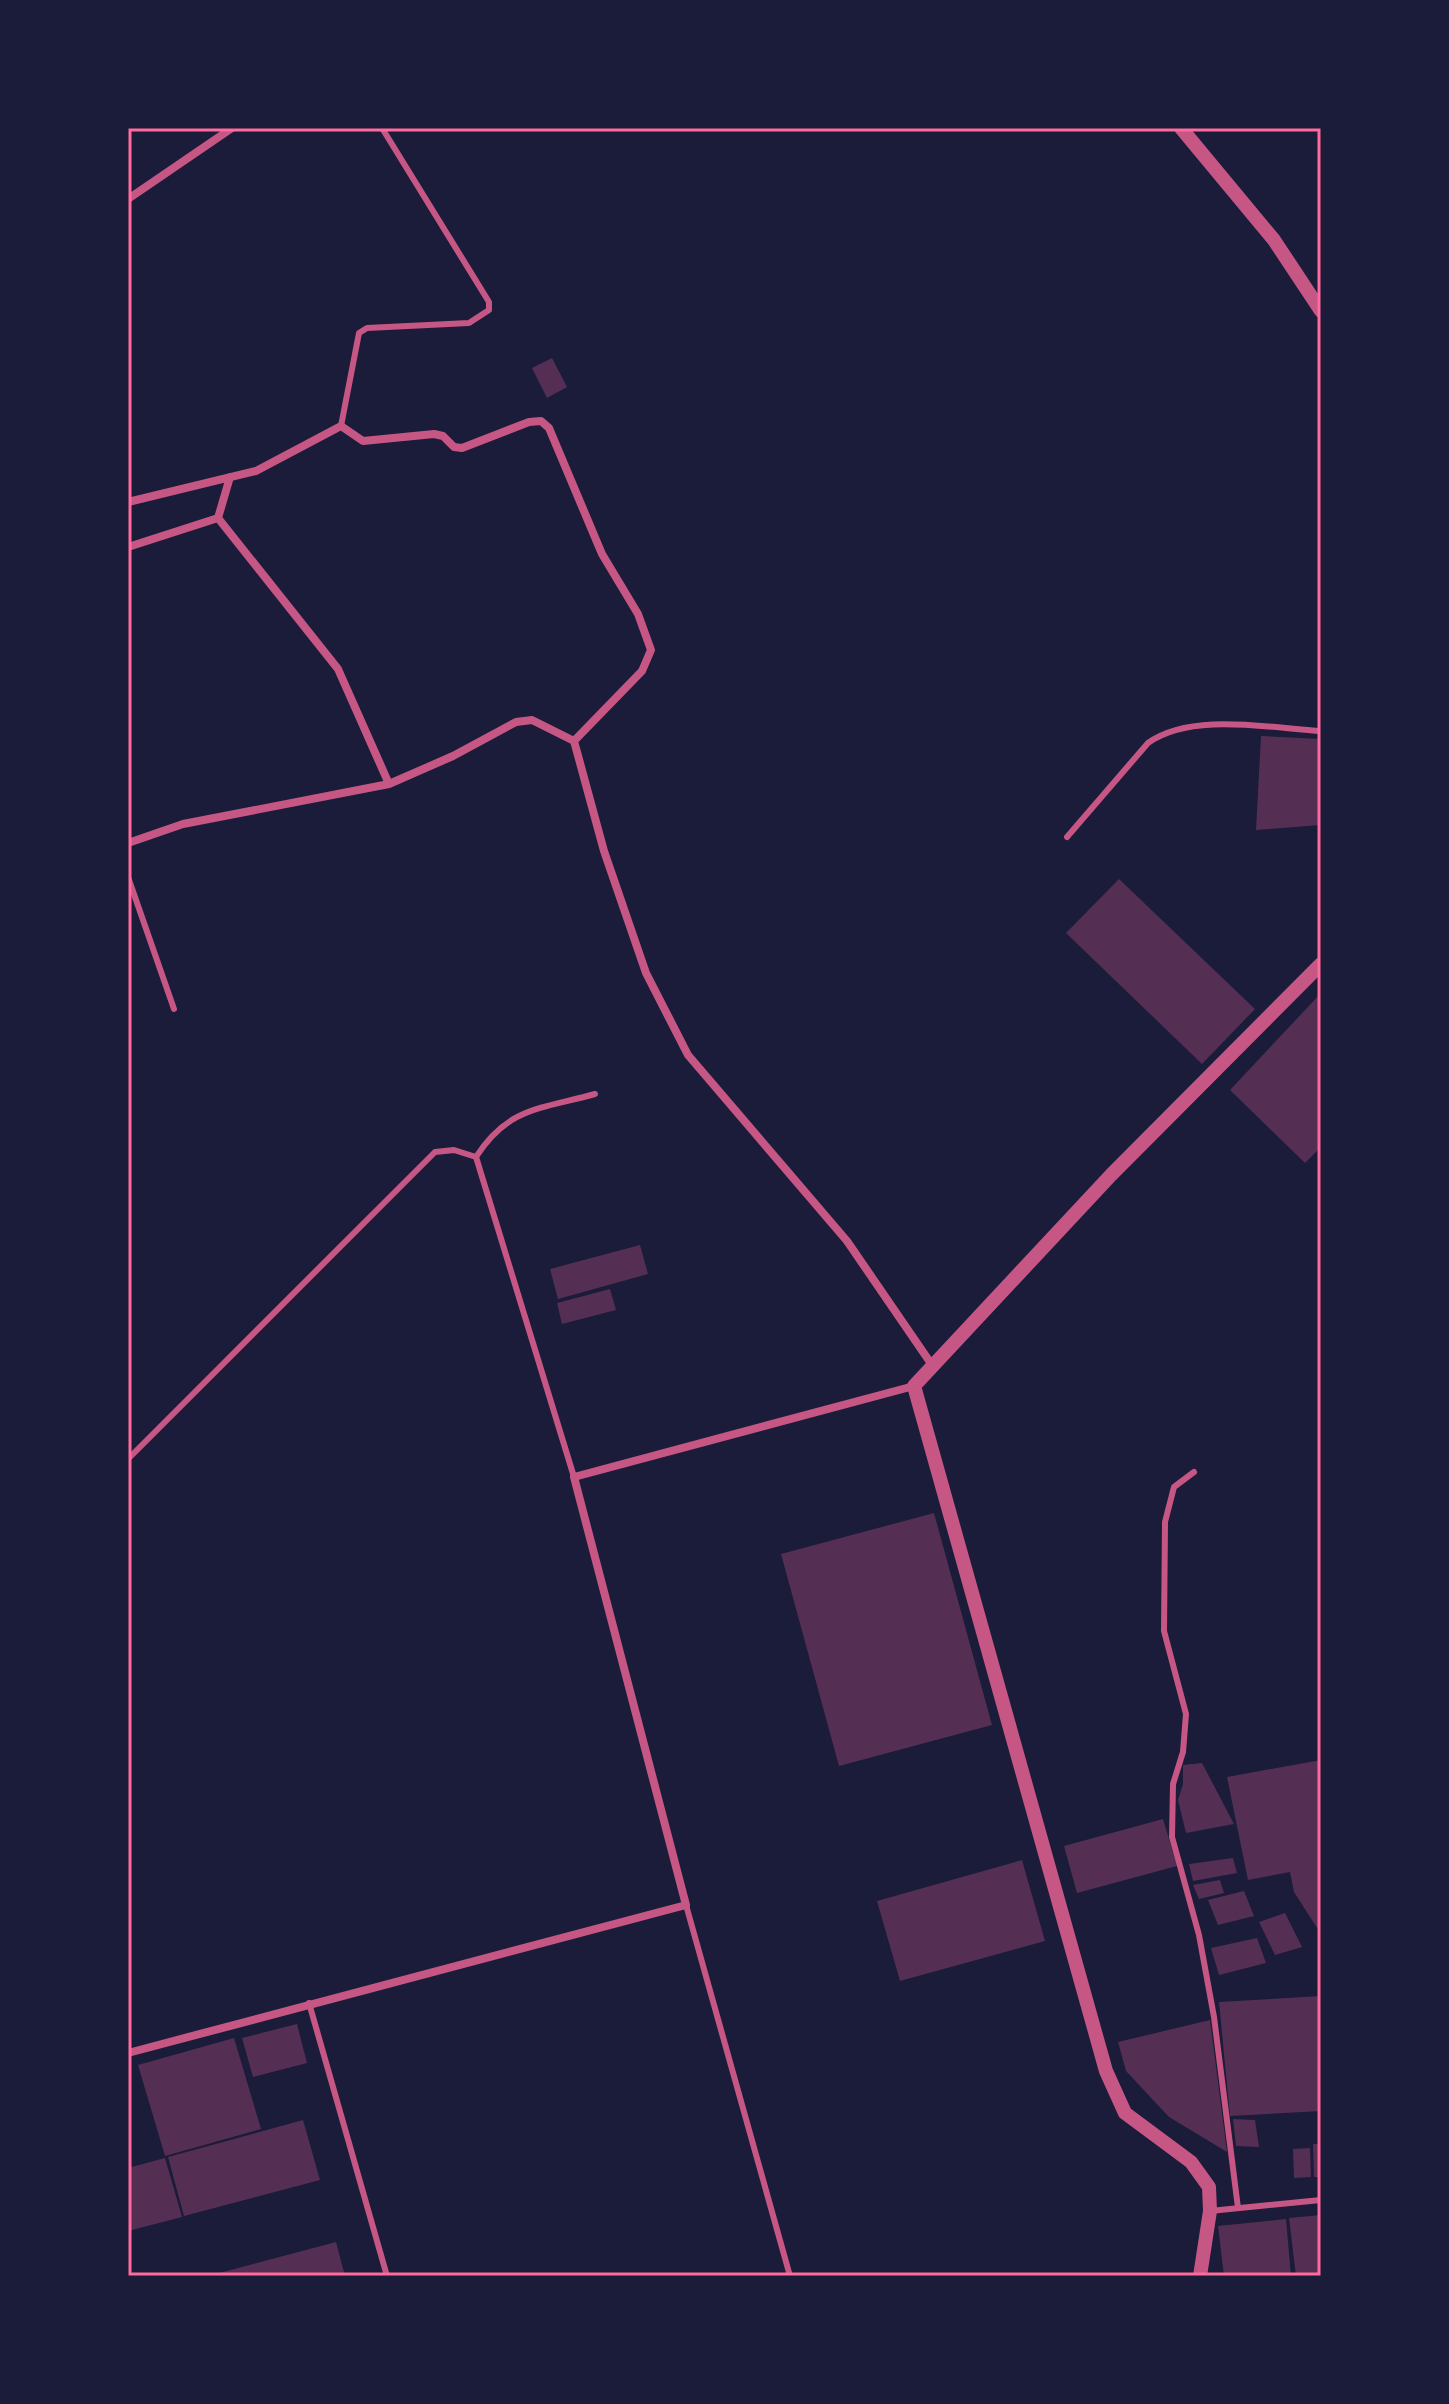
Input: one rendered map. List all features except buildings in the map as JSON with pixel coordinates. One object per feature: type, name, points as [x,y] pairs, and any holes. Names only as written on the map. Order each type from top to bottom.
[{"type":"street","points":[[128,199],[232,128]]},
{"type":"street","points":[[1181,128],[1274,240],[1321,311]]},
{"type":"street","points":[[128,502],[256,471],[341,426],[363,441],[434,434],[443,436],[454,447],[462,448],[529,422],[541,421],[549,428],[602,554],[638,614],[651,650],[642,671],[574,741]]},
{"type":"street","points":[[218,518],[230,477]]},
{"type":"street","points":[[128,547],[218,518]]},
{"type":"street","points":[[218,518],[338,669],[389,784]]},
{"type":"street","points":[[128,843],[183,824],[389,784],[453,756],[516,722],[532,720],[574,741],[604,851],[646,973],[688,1055],[847,1241],[932,1365]]},
{"type":"street","points":[[128,2053],[686,1905],[574,1477],[914,1386],[1111,1175],[1321,964]]},
{"type":"street","points":[[914,1386],[1106,2071],[1125,2113],[1191,2162],[1209,2187],[1210,2211],[1200,2276]]},
{"type":"lane","points":[[341,426],[359,333],[367,328],[469,323],[489,310],[489,302],[382,128]]},
{"type":"lane","points":[[1067,837],[1148,743],[1164,732],[1180,726],[1201,725],[1321,731]]},
{"type":"lane","points":[[128,877],[174,1009]]},
{"type":"lane","points":[[476,1157],[491,1134],[510,1118],[595,1094]]},
{"type":"lane","points":[[128,1459],[435,1152],[454,1150],[476,1157]]},
{"type":"lane","points":[[476,1157],[574,1477]]},
{"type":"lane","points":[[1194,1472],[1174,1487],[1165,1522],[1164,1631],[1186,1714],[1183,1752],[1173,1784],[1172,1837],[1199,1935],[1214,2017],[1238,2208]]},
{"type":"lane","points":[[686,1905],[790,2276]]},
{"type":"lane","points":[[309,2003],[387,2276]]},
{"type":"lane","points":[[1210,2211],[1321,2200]]}]
